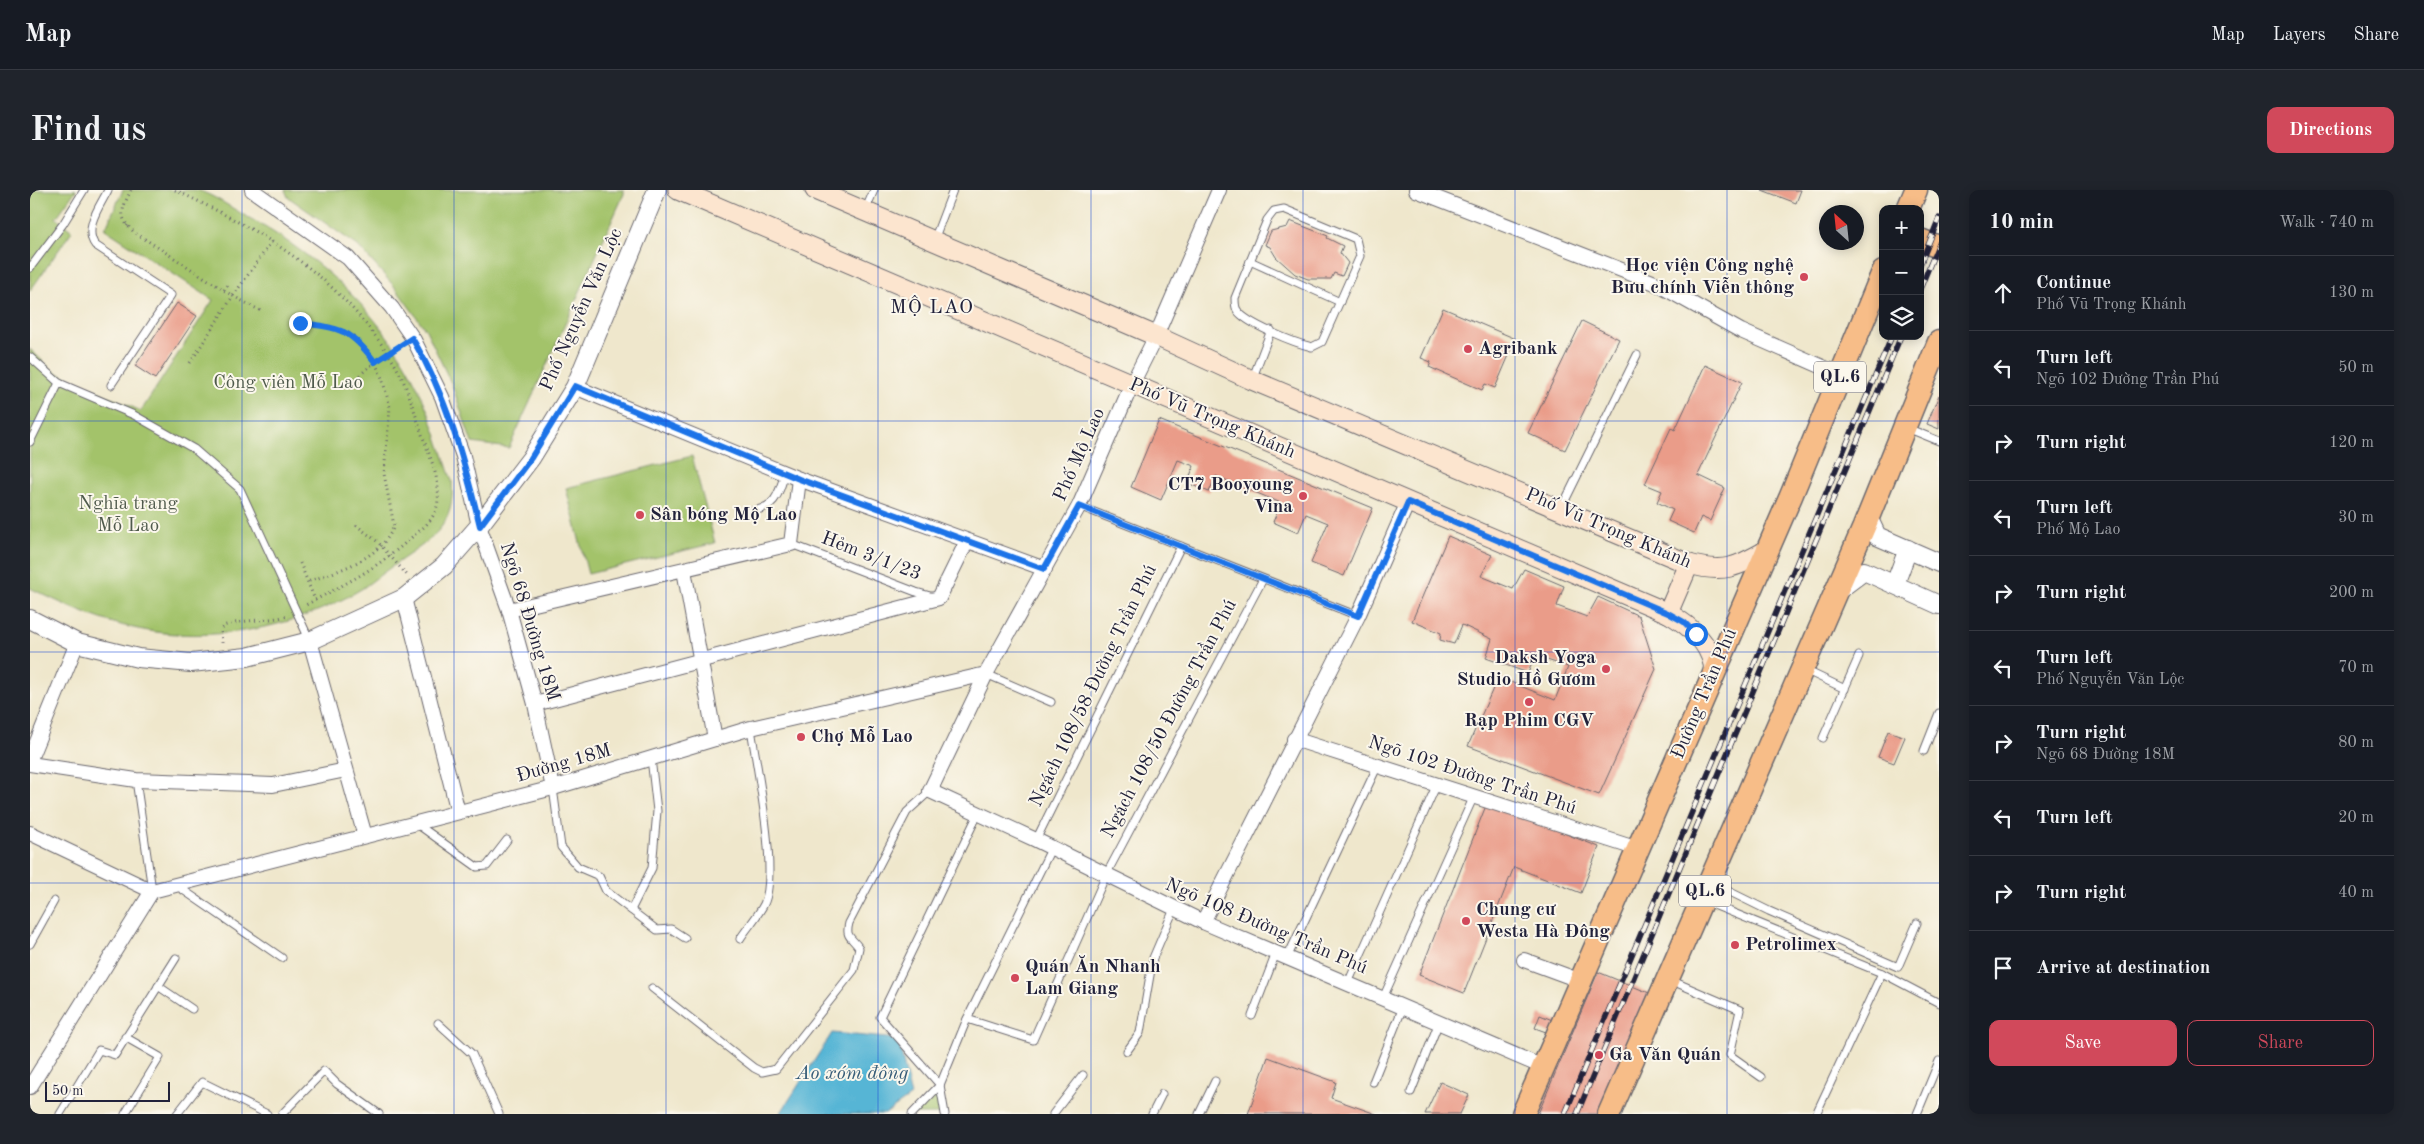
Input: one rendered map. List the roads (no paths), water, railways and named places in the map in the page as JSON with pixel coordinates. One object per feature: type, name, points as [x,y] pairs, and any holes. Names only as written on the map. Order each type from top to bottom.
[{"type":"highway","points":[[1910,205],[1916,190]]},
{"type":"highway","points":[[1924,241],[1939,247]]},
{"type":"highway","name":"Đường Trần Phú","points":[[1523,1114],[1768,550],[1879,282]]},
{"type":"highway","name":"QL.6","points":[[1609,1114],[1868,517],[1939,342]]},
{"type":"main road","name":"Phố Vũ Trọng Khánh","points":[[678,190],[1668,613],[1684,622],[1696,634],[1713,664],[1712,680]]},
{"type":"main road","name":"Phố Vũ Trọng Khánh","points":[[815,190],[1156,336],[1252,380],[1689,564],[1709,570],[1723,570],[1736,567],[1768,550]]},
{"type":"main road","points":[[1668,613],[1689,564]]},
{"type":"street","name":"Phố Nguyễn Văn Lộc","points":[[30,619],[77,643],[138,658],[191,663],[247,657],[310,641],[411,593],[444,566],[480,526],[531,458],[575,386],[657,190]]},
{"type":"street","name":"Phố Mộ Lao","points":[[930,791],[986,674],[1079,506],[1132,384],[1156,336],[1219,190]]},
{"type":"street","points":[[1416,190],[1656,284],[1742,331],[1841,375]]},
{"type":"street","name":"Ngõ 68 Đường 18M","points":[[255,191],[348,258],[392,308],[412,338],[442,397],[460,448],[480,526],[509,610],[535,704],[553,788]]},
{"type":"street","points":[[575,386],[799,479],[1044,569]]},
{"type":"street","points":[[509,610],[791,544],[799,479]]},
{"type":"street","points":[[1203,922],[1294,739],[1358,616],[1408,502]]},
{"type":"street","points":[[1868,517],[1877,536],[1939,563]]},
{"type":"street","points":[[535,704],[701,662],[939,598],[967,541]]},
{"type":"street","points":[[1895,584],[1908,549]]},
{"type":"street","points":[[684,570],[715,739]]},
{"type":"street","points":[[1835,592],[1864,571],[1939,605]]},
{"type":"street","points":[[411,593],[458,812]]},
{"type":"street","points":[[310,641],[365,836]]},
{"type":"street","points":[[30,759],[77,643]]},
{"type":"street","name":"Đường 18M","points":[[152,891],[553,788],[750,728],[986,674]]},
{"type":"street","name":"Ngõ 102 Đường Trần Phú","points":[[1294,739],[1638,848]]},
{"type":"street","points":[[30,764],[136,780],[273,785],[346,770]]},
{"type":"street","name":"Ngõ 108 Đường Trần Phú","points":[[930,791],[1036,840],[1174,909],[1544,1067]]},
{"type":"street","points":[[30,833],[152,891],[30,1087]]},
{"type":"street","points":[[1524,960],[1581,981]]},
{"type":"lane","points":[[30,268],[63,224],[84,190]]},
{"type":"lane","points":[[108,190],[90,228],[90,238],[95,244],[171,295],[111,385]]},
{"type":"lane","points":[[865,212],[874,190]]},
{"type":"lane","points":[[934,241],[953,190]]},
{"type":"lane","points":[[1284,209],[1356,239],[1360,256],[1322,342],[1312,347],[1300,344],[1246,319],[1236,309],[1235,298],[1250,261],[1267,220],[1274,211],[1284,209]]},
{"type":"lane","points":[[1250,261],[1340,302]]},
{"type":"lane","points":[[1252,380],[1271,330]]},
{"type":"lane","points":[[1561,509],[1637,355]]},
{"type":"lane","points":[[30,357],[59,383],[134,415],[194,449],[240,489],[310,641]]},
{"type":"lane","points":[[30,442],[59,383]]},
{"type":"lane","points":[[1904,428],[1939,441]]},
{"type":"lane","points":[[748,512],[765,508],[774,501],[780,491],[784,473]]},
{"type":"lane","points":[[1079,506],[1358,616]]},
{"type":"lane","name":"Hẻm 3/1/23","points":[[791,544],[916,592],[939,598]]},
{"type":"lane","name":"Ngách 108/58 Đường Trần Phú","points":[[1036,840],[1181,546]]},
{"type":"lane","name":"Ngách 108/50 Đường Trần Phú","points":[[967,1019],[1033,1040],[1106,875],[1263,578]]},
{"type":"lane","points":[[1823,738],[1859,656]]},
{"type":"lane","points":[[1802,668],[1845,689]]},
{"type":"lane","points":[[986,674],[1051,702]]},
{"type":"lane","points":[[1924,752],[1939,714]]},
{"type":"lane","points":[[740,939],[764,904],[767,893],[769,861],[750,728]]},
{"type":"lane","points":[[631,910],[652,868],[657,811],[651,758]]},
{"type":"lane","points":[[1252,1016],[1378,765]]},
{"type":"lane","points":[[136,780],[152,891]]},
{"type":"lane","points":[[1348,983],[1437,784]]},
{"type":"lane","points":[[553,788],[561,847],[578,867],[599,876],[606,891],[657,930],[671,929],[685,938]]},
{"type":"lane","points":[[652,988],[754,1068],[762,1072],[776,1069],[854,970],[860,948],[849,939],[846,932],[849,923],[906,812],[930,791]]},
{"type":"lane","points":[[1383,998],[1474,796]]},
{"type":"lane","points":[[946,1114],[940,1085],[880,1017],[978,814]]},
{"type":"lane","points":[[416,823],[478,867],[487,866],[506,840]]},
{"type":"lane","points":[[912,1114],[940,1085],[967,1019],[1051,849]]},
{"type":"lane","points":[[176,884],[282,958]]},
{"type":"lane","points":[[1706,891],[1769,911],[1898,967],[1917,923]]},
{"type":"lane","points":[[1706,891],[1882,973],[1939,1004]]},
{"type":"lane","points":[[30,944],[54,901]]},
{"type":"lane","points":[[1127,1051],[1140,1033],[1153,958],[1174,909]]},
{"type":"lane","points":[[60,1114],[98,1050],[115,1055],[176,958]]},
{"type":"lane","points":[[1816,1114],[1882,973]]},
{"type":"lane","points":[[1667,979],[1740,1010],[1730,1055],[1761,1077]]},
{"type":"lane","points":[[158,986],[192,1009]]},
{"type":"lane","points":[[1372,1082],[1403,1006]]},
{"type":"lane","points":[[1411,1092],[1439,1022]]},
{"type":"lane","points":[[438,1023],[472,1054],[499,1114]]},
{"type":"lane","points":[[125,1037],[160,1057],[125,1114]]},
{"type":"lane","points":[[1917,1114],[1939,1061]]},
{"type":"lane","points":[[282,1114],[324,1071],[337,1084],[379,1114]]},
{"type":"lane","points":[[1053,1114],[1083,1075]]},
{"type":"lane","points":[[1199,1114],[1215,1081]]},
{"type":"lane","points":[[177,1114],[202,1082],[267,1114]]},
{"type":"lane","points":[[1152,1114],[1162,1094]]},
{"type":"water","name":"Ao xóm đông","points":[[832,1033],[898,1039],[911,1096],[885,1114],[780,1114]]},
{"type":"railway","points":[[1924,255],[1939,218]]},
{"type":"railway","points":[[1924,279],[1939,243]]},
{"type":"railway","points":[[1565,1114],[1890,340]]},
{"type":"railway","points":[[1577,1114],[1899,340]]},
{"type":"place","name":"Học viện Công nghệ Bưu chính Viễn thông","points":[[1804,277]]},
{"type":"place","name":"Agribank","points":[[1468,349]]},
{"type":"place","name":"CT7 Booyoung Vina","points":[[1303,496]]},
{"type":"place","name":"Sân bóng Mộ Lao","points":[[640,515]]},
{"type":"place","name":"Daksh Yoga Studio Hồ Gươm","points":[[1606,669]]},
{"type":"place","name":"Rạp Phim CGV","points":[[1529,702]]},
{"type":"place","name":"Chợ Mỗ Lao","points":[[801,737]]},
{"type":"place","name":"Chung cư Westa Hà Đông","points":[[1466,921]]},
{"type":"place","name":"Petrolimex","points":[[1735,945]]},
{"type":"place","name":"Quán Ăn Nhanh Lam Giang","points":[[1015,978]]},
{"type":"place","name":"Ga Văn Quán","points":[[1599,1055]]},
{"type":"district","name":"MỘ LAO","points":[[932,308]]},
{"type":"park label","name":"Công viên Mỗ Lao","points":[[288,383]]},
{"type":"park label","name":"Nghĩa trang Mỗ Lao","points":[[128,515]]}]
